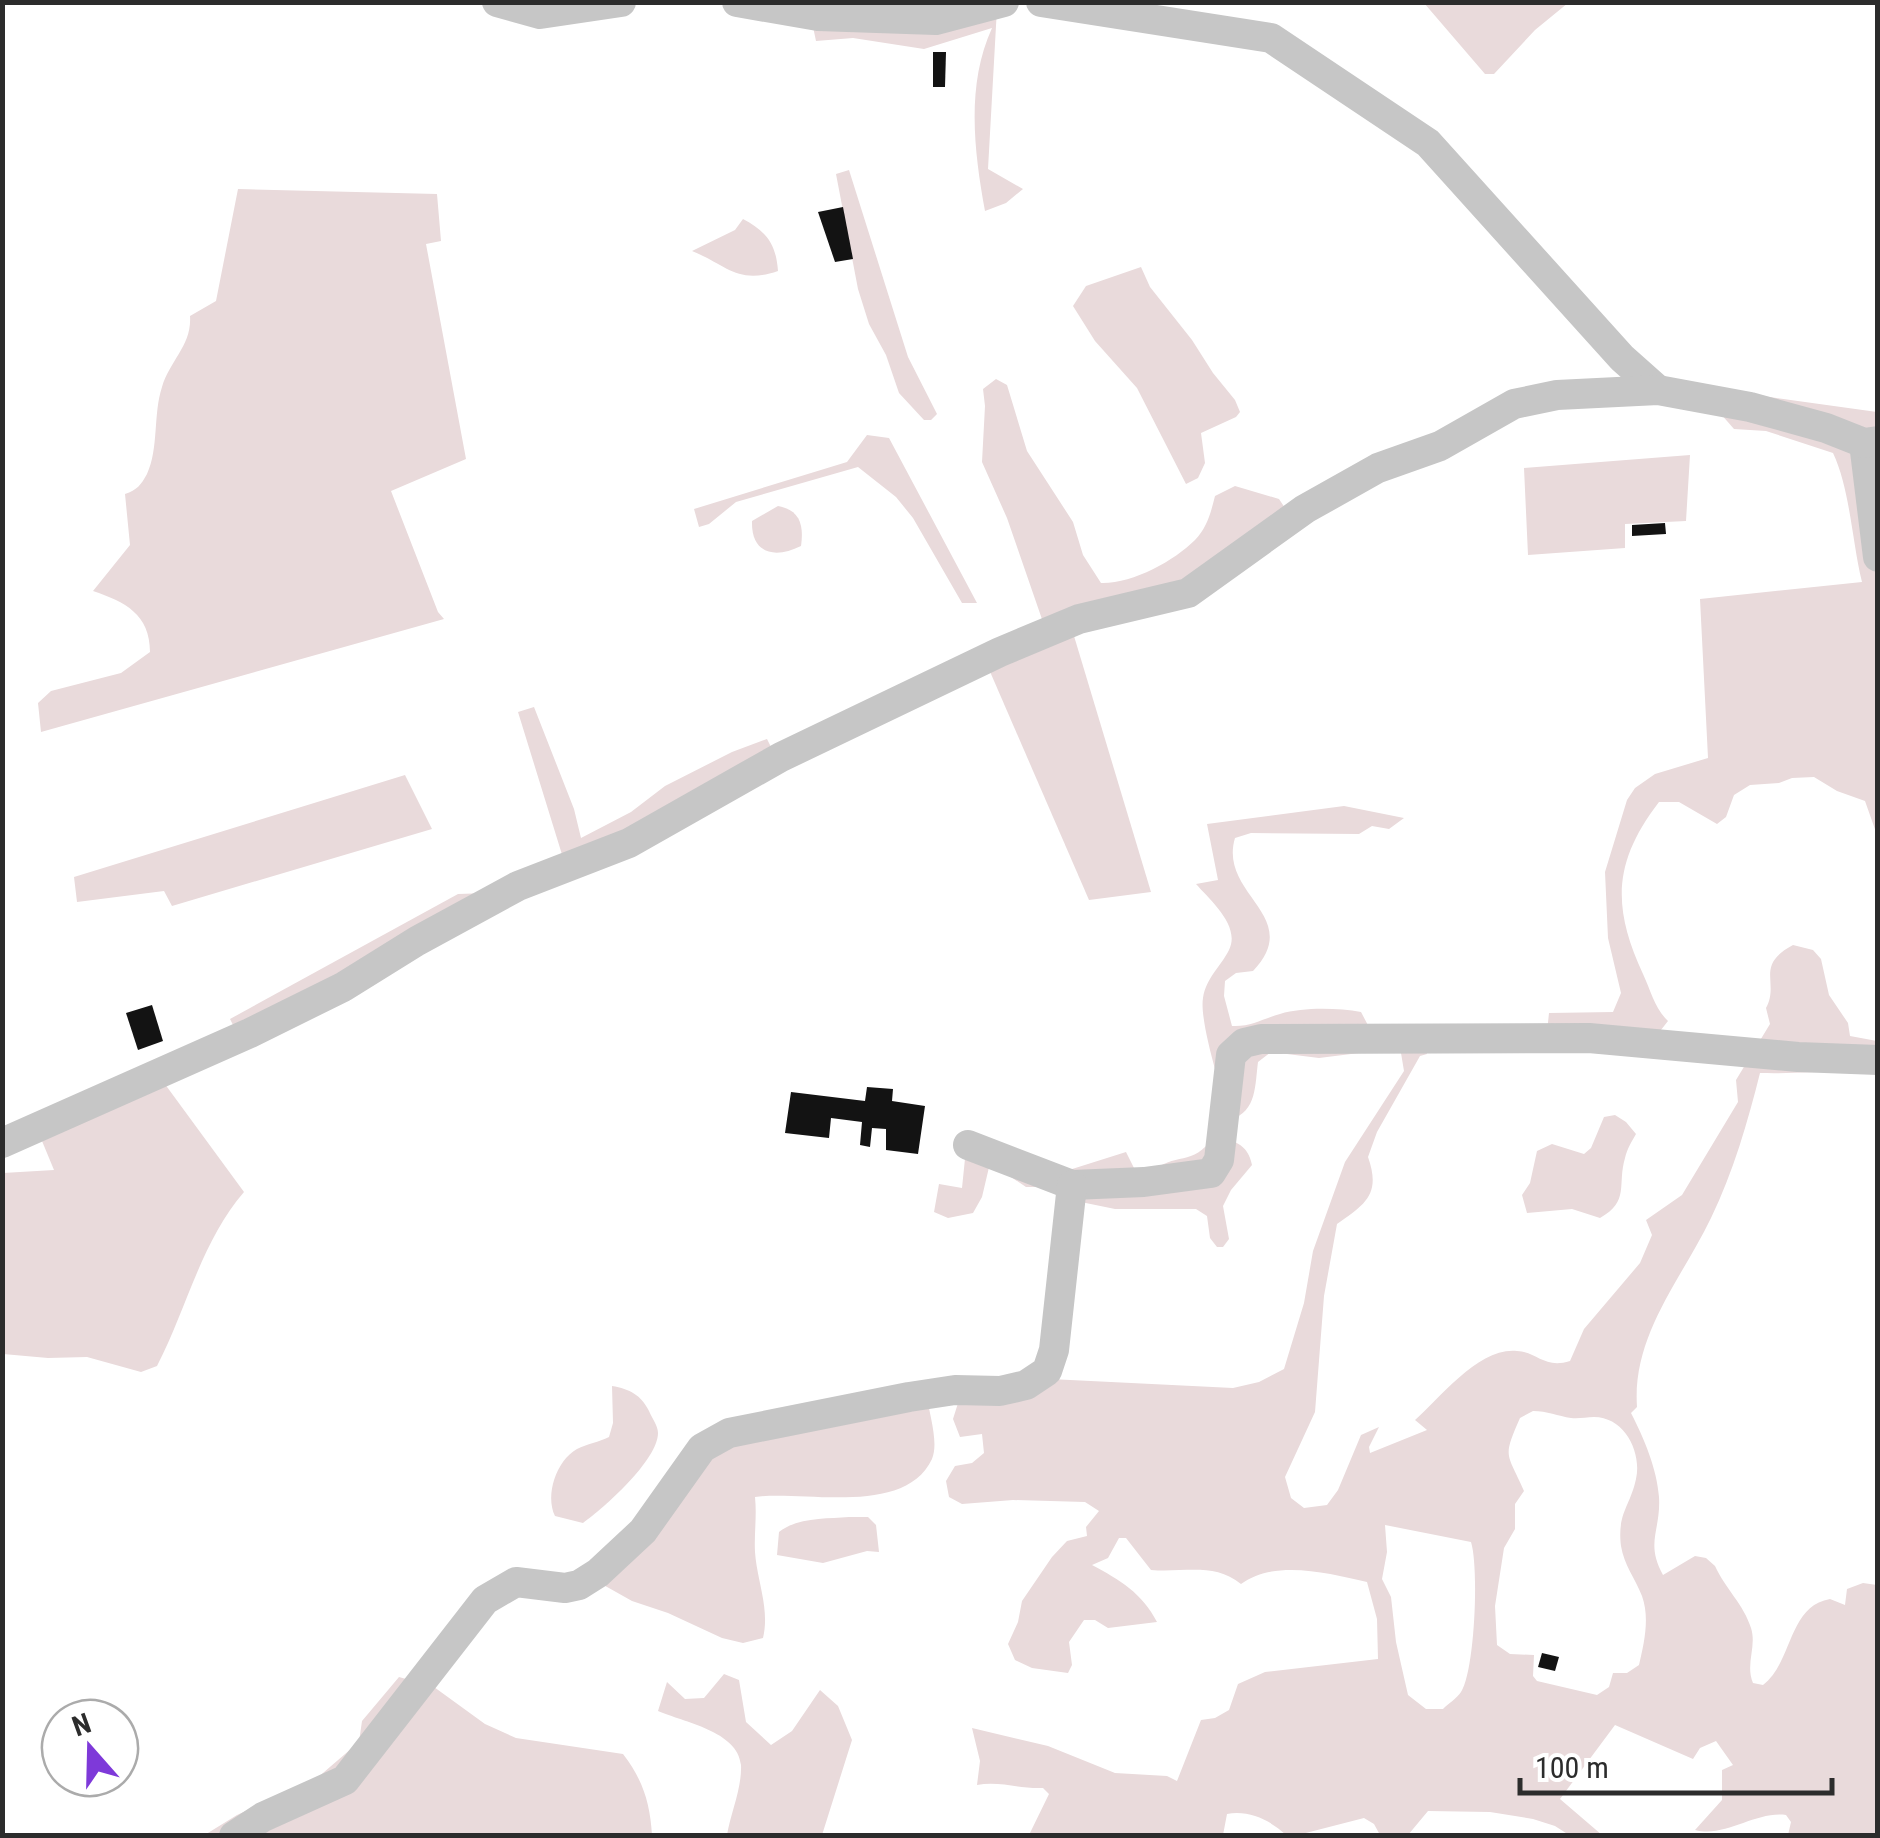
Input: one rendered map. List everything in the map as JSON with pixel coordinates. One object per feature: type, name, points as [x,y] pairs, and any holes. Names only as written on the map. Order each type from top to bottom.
[{"type":"lane","points":[[497,2],[540,14],[621,2]]},
{"type":"lane","points":[[737,2],[818,16],[936,20],[1004,2]]},
{"type":"lane","points":[[1041,2],[1271,38],[1428,143],[1622,358],[1658,390]]},
{"type":"lane","points":[[2,1143],[344,987],[417,941],[518,886],[629,843],[781,757],[1000,652],[1078,620],[1188,593],[1305,509],[1378,468],[1440,446],[1514,404],[1557,395],[1658,390],[1750,407],[1871,442],[1878,557]]},
{"type":"lane","points":[[968,1145],[1072,1184],[1144,1182],[1211,1172],[1220,1160],[1231,1055],[1244,1044],[1261,1039],[1589,1038],[1798,1057],[1878,1060]]},
{"type":"lane","points":[[234,1836],[263,1817],[345,1780],[484,1600],[516,1582],[565,1588],[580,1585],[598,1573],[644,1531],[702,1448],[730,1433],[910,1397],[955,1390],[1000,1391],[1026,1385],[1047,1371],[1054,1350],[1072,1184]]},
{"type":"shaded area","points":[[1424,3],[1568,3],[1535,30],[1494,74],[1485,74]]},
{"type":"shaded area","points":[[997,8],[988,169],[1023,189],[1006,203],[985,211],[976,142],[975,95],[992,28],[924,49],[853,38],[816,41],[812,22]]},
{"type":"shaded area","points":[[849,170],[908,357],[937,414],[931,420],[924,420],[899,393],[886,355],[869,324],[858,289],[836,174]]},
{"type":"shaded area","points":[[238,189],[437,194],[441,241],[426,244],[466,459],[391,491],[444,619],[41,732],[38,703],[51,691],[121,673],[150,652],[146,628],[134,611],[93,591],[130,545],[125,494],[141,484],[151,464],[162,387],[188,336],[190,316],[216,301]]},
{"type":"shaded area","points":[[743,219],[769,240],[778,271],[742,275],[692,251],[735,230]]},
{"type":"shaded area","points":[[1141,267],[1150,287],[1192,340],[1240,412],[1201,433],[1205,463],[1198,478],[1186,484],[1137,388],[1095,341],[1073,306],[1086,286]]},
{"type":"shaded area","points":[[996,379],[1007,385],[1027,451],[1073,522],[1083,555],[1101,583],[1126,580],[1176,556],[1203,530],[1215,496],[1235,486],[1279,499],[1287,511],[1189,582],[1044,625],[1007,518],[982,462],[983,389]]},
{"type":"shaded area","points":[[1727,391],[1877,412],[1877,835],[1865,801],[1814,777],[1750,785],[1734,795],[1726,817],[1717,824],[1679,802],[1659,802],[1633,845],[1622,885],[1622,906],[1633,950],[1656,1005],[1668,1021],[1657,1035],[1547,1032],[1549,1013],[1613,1012],[1621,993],[1608,938],[1605,872],[1627,800],[1635,788],[1655,774],[1708,758],[1700,599],[1862,582],[1847,499],[1833,453],[1766,431],[1734,429],[1720,413]]},
{"type":"shaded area","points":[[867,435],[889,438],[977,603],[962,603],[913,518],[896,497],[858,467],[736,502],[709,524],[699,527],[694,509],[847,462]]},
{"type":"shaded area","points":[[1690,455],[1686,521],[1625,524],[1625,548],[1528,555],[1524,468]]},
{"type":"shaded area","points":[[778,506],[796,515],[802,538],[801,546],[774,553],[760,547],[752,521]]},
{"type":"shaded area","points":[[1074,636],[1151,892],[1089,900],[988,667]]},
{"type":"shaded area","points":[[534,707],[574,809],[581,838],[631,812],[665,786],[732,752],[767,739],[775,755],[564,861],[518,712]]},
{"type":"shaded area","points":[[405,775],[432,829],[172,906],[164,891],[77,902],[74,877]]},
{"type":"shaded area","points":[[1344,806],[1404,818],[1389,829],[1372,826],[1359,834],[1251,833],[1235,838],[1233,858],[1238,875],[1266,920],[1270,935],[1266,952],[1253,971],[1236,973],[1225,981],[1224,996],[1232,1026],[1289,1012],[1331,1009],[1361,1012],[1371,1031],[1359,1053],[1319,1058],[1271,1052],[1258,1062],[1250,1104],[1231,1119],[1204,1023],[1207,984],[1232,941],[1228,923],[1196,884],[1218,880],[1207,824]]},
{"type":"shaded area","points":[[487,893],[235,1029],[230,1019],[458,894]]},
{"type":"shaded area","points":[[1793,945],[1813,950],[1821,959],[1829,995],[1848,1023],[1850,1036],[1877,1041],[1877,1073],[1760,1073],[1719,1201],[1650,1332],[1642,1356],[1637,1407],[1631,1413],[1658,1486],[1654,1545],[1658,1564],[1663,1575],[1695,1556],[1706,1558],[1715,1566],[1751,1628],[1753,1683],[1763,1685],[1773,1675],[1798,1623],[1816,1604],[1830,1599],[1845,1605],[1847,1589],[1863,1583],[1877,1585],[1877,1835],[1788,1835],[1791,1822],[1786,1815],[1763,1817],[1718,1830],[1695,1830],[1722,1800],[1722,1770],[1733,1765],[1716,1741],[1700,1748],[1693,1759],[1615,1725],[1560,1799],[1602,1835],[1569,1835],[1533,1819],[1490,1812],[1428,1811],[1408,1835],[1380,1835],[1374,1824],[1364,1818],[1286,1835],[1259,1817],[1235,1813],[1227,1814],[1223,1835],[1029,1835],[1049,1794],[1043,1788],[977,1785],[980,1761],[972,1728],[1048,1746],[1115,1773],[1167,1776],[1177,1781],[1201,1720],[1229,1710],[1238,1684],[1265,1672],[1378,1659],[1377,1619],[1367,1582],[1286,1570],[1255,1576],[1241,1584],[1209,1571],[1151,1570],[1126,1538],[1119,1538],[1108,1558],[1092,1565],[1129,1588],[1157,1622],[1108,1628],[1095,1620],[1084,1620],[1069,1642],[1072,1665],[1068,1673],[1032,1668],[1015,1660],[1008,1644],[1022,1601],[1067,1541],[1087,1536],[1086,1527],[1099,1511],[1085,1502],[1013,1500],[962,1504],[949,1497],[946,1481],[955,1466],[972,1463],[984,1453],[982,1434],[960,1437],[953,1419],[959,1400],[1050,1379],[1233,1388],[1259,1382],[1284,1369],[1304,1303],[1313,1251],[1345,1162],[1404,1071],[1399,1041],[1423,1041],[1427,1054],[1420,1056],[1377,1132],[1368,1157],[1372,1189],[1363,1204],[1337,1224],[1324,1296],[1315,1412],[1285,1477],[1291,1498],[1304,1508],[1327,1505],[1338,1490],[1361,1435],[1379,1427],[1370,1453],[1427,1430],[1415,1420],[1475,1365],[1503,1352],[1517,1351],[1547,1362],[1570,1361],[1584,1329],[1640,1263],[1652,1235],[1646,1220],[1682,1195],[1738,1102],[1736,1080],[1770,1024],[1766,1008],[1771,967]],"holes":[[[1533,1411],[1605,1419],[1622,1430],[1634,1448],[1636,1479],[1620,1535],[1625,1559],[1644,1604],[1644,1640],[1639,1665],[1627,1673],[1613,1673],[1609,1687],[1597,1695],[1537,1681],[1533,1676],[1534,1655],[1510,1654],[1497,1645],[1495,1606],[1504,1548],[1515,1529],[1515,1504],[1524,1491],[1509,1449],[1520,1418]],[[1385,1525],[1471,1542],[1475,1595],[1470,1663],[1461,1692],[1443,1709],[1426,1709],[1408,1695],[1391,1597],[1382,1579],[1387,1552]]]},
{"type":"shaded area","points":[[159,1076],[244,1192],[205,1254],[157,1366],[141,1372],[87,1357],[3,1354],[3,1173],[54,1170],[42,1141]]},
{"type":"shaded area","points":[[1615,1115],[1636,1134],[1626,1155],[1619,1199],[1609,1212],[1600,1218],[1572,1209],[1527,1213],[1522,1195],[1530,1183],[1537,1151],[1552,1144],[1584,1154],[1591,1148],[1604,1117]]},
{"type":"shaded area","points":[[1213,1137],[1238,1144],[1247,1152],[1252,1165],[1223,1206],[1229,1239],[1223,1247],[1217,1247],[1210,1238],[1207,1216],[1196,1209],[1115,1209],[1076,1201],[1069,1170],[1126,1152],[1136,1172],[1150,1174],[1168,1162],[1198,1152]]},
{"type":"shaded area","points":[[967,1139],[1041,1187],[1026,1187],[990,1163],[982,1197],[973,1213],[948,1218],[934,1212],[939,1184],[962,1188]]},
{"type":"shaded area","points":[[612,1386],[639,1397],[657,1428],[656,1444],[628,1482],[583,1523],[555,1516],[552,1489],[563,1462],[577,1449],[609,1437],[613,1423]]},
{"type":"shaded area","points":[[927,1396],[934,1452],[919,1477],[877,1495],[755,1497],[755,1552],[765,1616],[763,1638],[743,1643],[722,1638],[632,1601],[600,1583],[710,1448]]},
{"type":"shaded area","points":[[868,1517],[876,1525],[879,1552],[867,1551],[823,1563],[777,1555],[779,1532],[787,1527]]},
{"type":"shaded area","points":[[724,1674],[739,1680],[746,1722],[771,1745],[792,1731],[820,1690],[838,1706],[852,1740],[822,1835],[727,1835],[740,1782],[738,1753],[720,1736],[658,1711],[667,1682],[685,1699],[704,1698]]},
{"type":"shaded area","points":[[399,1677],[434,1687],[485,1724],[516,1738],[623,1754],[644,1792],[652,1835],[203,1836],[237,1815],[316,1779],[359,1742],[362,1721]]},
{"type":"building","points":[[933,52],[946,52],[945,87],[933,87]]},
{"type":"building","points":[[843,207],[853,259],[835,262],[818,212]]},
{"type":"building","points":[[1665,523],[1666,534],[1632,536],[1632,525]]},
{"type":"building","points":[[152,1005],[163,1041],[138,1050],[126,1013]]},
{"type":"building","points":[[867,1087],[893,1089],[892,1101],[925,1106],[918,1154],[886,1150],[886,1129],[872,1128],[870,1147],[860,1145],[862,1122],[831,1118],[829,1138],[785,1133],[791,1092],[865,1101]]},
{"type":"building","points":[[1542,1653],[1559,1657],[1555,1671],[1538,1667]]}]
